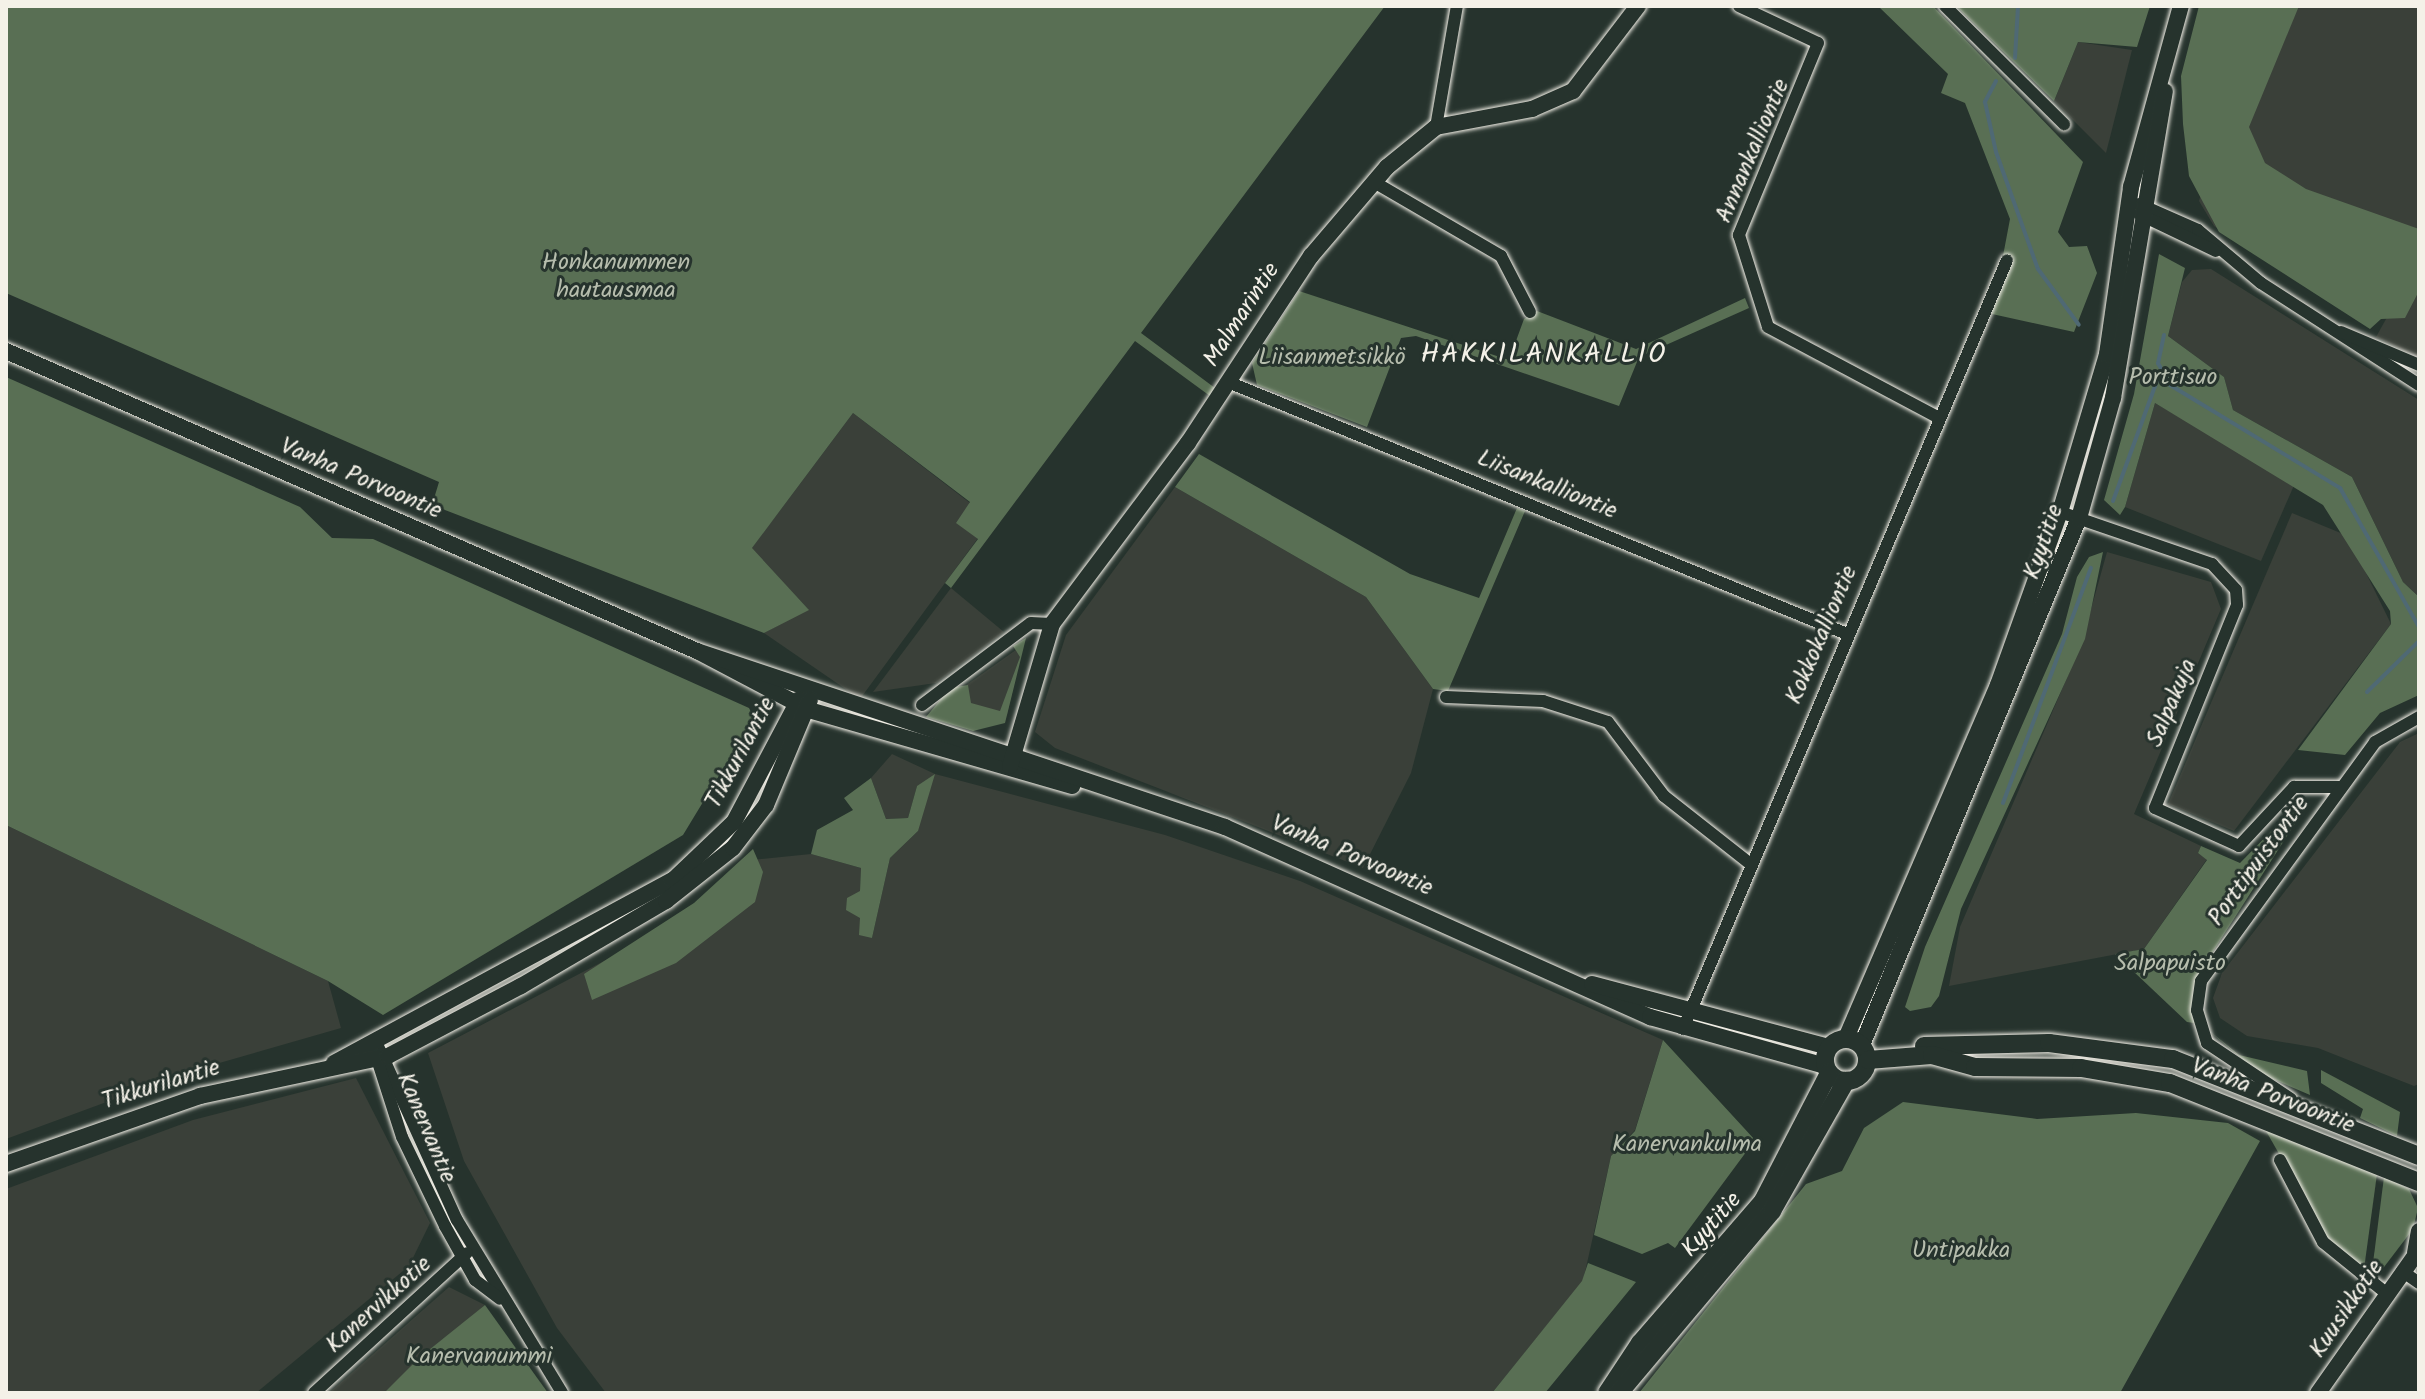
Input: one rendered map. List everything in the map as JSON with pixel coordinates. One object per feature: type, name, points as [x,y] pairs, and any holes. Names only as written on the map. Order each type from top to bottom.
[{"type":"main road","points":[[1436,127],[1532,109],[1573,91],[1638,6]]},
{"type":"main road","name":"Kyytitie","points":[[1861,1049],[2060,512],[2107,354],[2128,205],[2181,6]]},
{"type":"main road","name":"Kyytitie","points":[[1861,1049],[2079,518],[2113,398],[2175,25]]},
{"type":"main road","name":"Malmarintie","points":[[1010,764],[1052,624],[1228,382],[1291,281],[1374,182],[1436,127]]},
{"type":"main road","name":"Vanha Porvoontie","points":[[6,351],[697,651],[809,710],[1109,791],[1225,827],[1571,979],[1833,1073]]},
{"type":"main road","name":"Vanha Porvoontie","points":[[697,651],[724,655],[810,691],[1010,764]]},
{"type":"main road","name":"Tikkurilantie","points":[[380,1053],[690,866],[750,798],[793,703],[810,691]]},
{"type":"main road","name":"Tikkurilantie","points":[[6,1164],[200,1096],[380,1053],[521,986],[712,868],[766,805],[809,710],[810,691]]},
{"type":"main road","name":"Vanha Porvoontie","points":[[1685,1021],[1829,1047]]},
{"type":"main road","points":[[1829,1047],[1861,1049],[1862,1075],[1833,1073],[1829,1047]]},
{"type":"main road","name":"Vanha Porvoontie","points":[[1861,1049],[2103,1047],[2173,1059],[2293,1101],[2419,1156]]},
{"type":"main road","name":"Vanha Porvoontie","points":[[1861,1049],[1932,1055],[1975,1067],[2081,1068],[2170,1083],[2419,1182]]},
{"type":"main road","name":"Kyytitie","points":[[1607,1393],[1640,1343],[1763,1201],[1833,1073]]},
{"type":"main road","name":"Kyytitie","points":[[1619,1393],[1772,1211],[1833,1073]]},
{"type":"main road","name":"Kuusikkotie","points":[[2318,1393],[2417,1252],[2419,1231]]},
{"type":"street","points":[[1436,127],[1457,6]]},
{"type":"street","name":"Annankalliontie","points":[[1739,6],[1813,36],[1818,53],[1739,235],[1741,253],[1775,333],[1939,418]]},
{"type":"street","points":[[1945,6],[2064,124]]},
{"type":"street","points":[[1374,182],[1501,256],[1530,312]]},
{"type":"street","points":[[2128,205],[2198,230],[2222,255],[2419,385]]},
{"type":"street","name":"Kokkokalliontie","points":[[1685,1021],[1749,863],[2007,260]]},
{"type":"street","points":[[2333,329],[2419,365]]},
{"type":"street","name":"Liisankalliontie","points":[[1228,382],[1847,634]]},
{"type":"street","name":"Salpakuja","points":[[2060,512],[2212,564],[2236,590],[2237,605],[2155,808],[2239,846],[2294,787],[2340,787]]},
{"type":"street","points":[[922,705],[1031,623],[1052,624]]},
{"type":"street","points":[[1446,697],[1543,701],[1608,722],[1664,796],[1749,863]]},
{"type":"street","name":"Porttipuistontie","points":[[2293,1101],[2207,1043],[2198,994],[2208,965],[2340,787],[2389,728],[2419,717]]},
{"type":"street","name":"Kanervantie","points":[[380,1053],[472,1247],[500,1299],[562,1393]]},
{"type":"street","name":"Kanervantie","points":[[380,1053],[402,1137],[462,1258],[485,1292],[500,1299]]},
{"type":"street","points":[[2280,1160],[2323,1242],[2386,1293]]},
{"type":"street","name":"Kanervikkotie","points":[[314,1393],[472,1247]]},
{"type":"street","points":[[2402,1271],[2419,1283]]},
{"type":"shaded area","points":[[2255,6],[2419,6],[2419,248],[2271,265],[2214,226],[2199,201]]},
{"type":"shaded area","points":[[2078,42],[2132,50],[2106,153],[2054,101]]},
{"type":"shaded area","points":[[2419,260],[2419,358],[2376,337]]},
{"type":"shaded area","points":[[2211,269],[2419,400],[2419,597],[2403,582],[2352,477],[2233,410],[2224,377],[2168,336],[2182,282],[2192,270]]},
{"type":"shaded area","points":[[2155,403],[2295,483],[2261,561],[2125,507]]},
{"type":"shaded area","points":[[853,413],[970,503],[978,538],[860,699],[764,633],[808,609],[751,549]]},
{"type":"shaded area","points":[[1175,487],[1366,597],[1433,689],[1411,773],[1363,868],[1055,748],[1035,732],[1066,635]]},
{"type":"shaded area","points":[[2292,513],[2348,536],[2391,624],[2234,831],[2168,804]]},
{"type":"shaded area","points":[[2107,552],[2211,582],[2221,609],[2134,814],[2201,846],[2198,853],[2207,859],[2144,949],[1949,986],[1960,927],[2081,645]]},
{"type":"shaded area","points":[[951,588],[1004,632],[936,683],[873,692]]},
{"type":"shaded area","points":[[1023,645],[1007,715],[997,724],[955,693]]},
{"type":"shaded area","points":[[2419,733],[2419,1084],[2414,1086],[2318,1048],[2247,1036],[2220,1018],[2213,998],[2222,973],[2400,742]]},
{"type":"shaded area","points":[[892,754],[935,774],[1165,835],[1300,881],[1663,1040],[1635,1130],[1611,1156],[1583,1281],[1492,1393],[606,1393],[557,1328],[464,1161],[428,1053],[642,941],[719,891],[752,860],[811,854],[861,868],[860,918],[872,938],[890,858],[918,831],[917,786],[908,818],[886,819],[871,778]]},
{"type":"shaded area","points":[[6,825],[328,981],[341,1028],[188,1072],[6,1139]]},
{"type":"shaded area","points":[[356,1078],[430,1223],[409,1266],[256,1393],[6,1393],[6,1189],[193,1120]]},
{"type":"shaded area","points":[[449,1287],[485,1305],[384,1393],[329,1393]]},
{"type":"green space","name":"Honkanummen hautausmaa","points":[[6,6],[1385,6],[1141,333],[1215,388],[1210,396],[1135,341],[951,588],[945,583],[978,539],[956,523],[970,502],[853,413],[752,548],[809,610],[764,633],[432,505],[439,482],[6,293]]},
{"type":"green space","points":[[1878,6],[1933,6],[2083,162],[2058,232],[2069,247],[2087,246],[2097,273],[2074,332],[1992,314],[2010,219],[1965,103],[1941,93],[1948,74]]},
{"type":"green space","points":[[1956,6],[2150,6],[2137,47],[2078,42],[2054,101]]},
{"type":"green space","points":[[2199,6],[2299,6],[2249,127],[2265,163],[2306,189],[2419,229],[2419,291],[2405,318],[2381,319],[2370,329],[2219,232],[2189,176],[2183,124],[2181,76]]},
{"type":"green space","name":"Porttisuo","points":[[2159,254],[2185,268],[2168,336],[2224,377],[2233,410],[2352,477],[2403,582],[2419,597],[2419,695],[2380,713],[2345,755],[2298,750],[2391,624],[2390,611],[2323,505],[2155,403],[2120,515],[2104,500],[2134,394]]},
{"type":"green space","name":"Liisanmetsikkö","points":[[1299,291],[1509,360],[1524,319],[1537,311],[1636,349],[1745,298],[1749,308],[1639,357],[1619,406],[1416,336],[1401,338],[1367,427],[1257,385],[1252,363]]},
{"type":"green space","points":[[6,377],[300,507],[332,538],[373,539],[749,708],[754,718],[683,835],[383,1015],[328,981],[6,825]]},
{"type":"green space","points":[[1199,454],[1410,574],[1479,598],[1517,508],[1525,511],[1448,691],[1433,689],[1366,597],[1175,487]]},
{"type":"green space","points":[[2103,552],[2085,639],[1961,909],[1939,996],[1931,1007],[1910,1011],[1905,1007],[1925,947],[2062,634],[2077,577],[2089,557]]},
{"type":"green space","points":[[1026,638],[1005,723],[973,731],[926,717],[950,688],[968,685],[971,703],[1000,711],[1020,657],[1013,646]]},
{"type":"green space","points":[[935,774],[918,831],[890,858],[872,938],[859,935],[860,918],[846,910],[847,898],[860,891],[861,868],[811,854],[817,830],[853,810],[844,798],[871,778],[886,819],[908,818],[917,786]]},
{"type":"green space","name":"Salpapuisto","points":[[2303,811],[2198,975],[2194,1023],[2187,1022],[2115,954],[2144,949],[2207,860],[2198,853],[2201,846],[2240,863],[2289,813]]},
{"type":"green space","points":[[753,849],[763,872],[755,902],[676,963],[592,1000],[584,974],[694,903]]},
{"type":"green space","points":[[2207,1029],[2239,1055],[2307,1071],[2310,1095],[2259,1073]]},
{"type":"green space","name":"Kanervankulma","points":[[1663,1040],[1755,1140],[1675,1248],[1668,1243],[1642,1254],[1594,1235],[1611,1156],[1635,1131]]},
{"type":"green space","points":[[2321,1070],[2400,1112],[2397,1136],[2360,1118],[2363,1109],[2321,1083]]},
{"type":"green space","name":"Untipakka","points":[[1903,1102],[2037,1119],[2136,1113],[2228,1123],[2260,1141],[2120,1393],[1639,1393],[1806,1184],[1842,1171],[1864,1128]]},
{"type":"green space","points":[[2262,1124],[2377,1174],[2364,1269],[2330,1243]]},
{"type":"green space","points":[[2384,1177],[2409,1189],[2418,1208],[2413,1229],[2381,1271],[2373,1263]]},
{"type":"green space","points":[[1588,1263],[1636,1282],[1545,1393],[1492,1393],[1582,1281]]},
{"type":"green space","name":"Kanervanummi","points":[[485,1305],[548,1393],[384,1393],[419,1358]]},
{"type":"waterway","points":[[2015,58],[2018,6]]},
{"type":"waterway","points":[[1996,81],[1985,102],[1996,152],[2038,269],[2079,325]]},
{"type":"waterway","points":[[2164,335],[2158,363],[2170,385],[2340,488],[2419,627]]},
{"type":"waterway","points":[[2113,501],[2161,370]]},
{"type":"waterway","points":[[2003,803],[2091,568]]},
{"type":"waterway","points":[[2367,692],[2419,641]]},
{"type":"district","name":"HAKKILANKALLIO","points":[[1544,355]]}]
